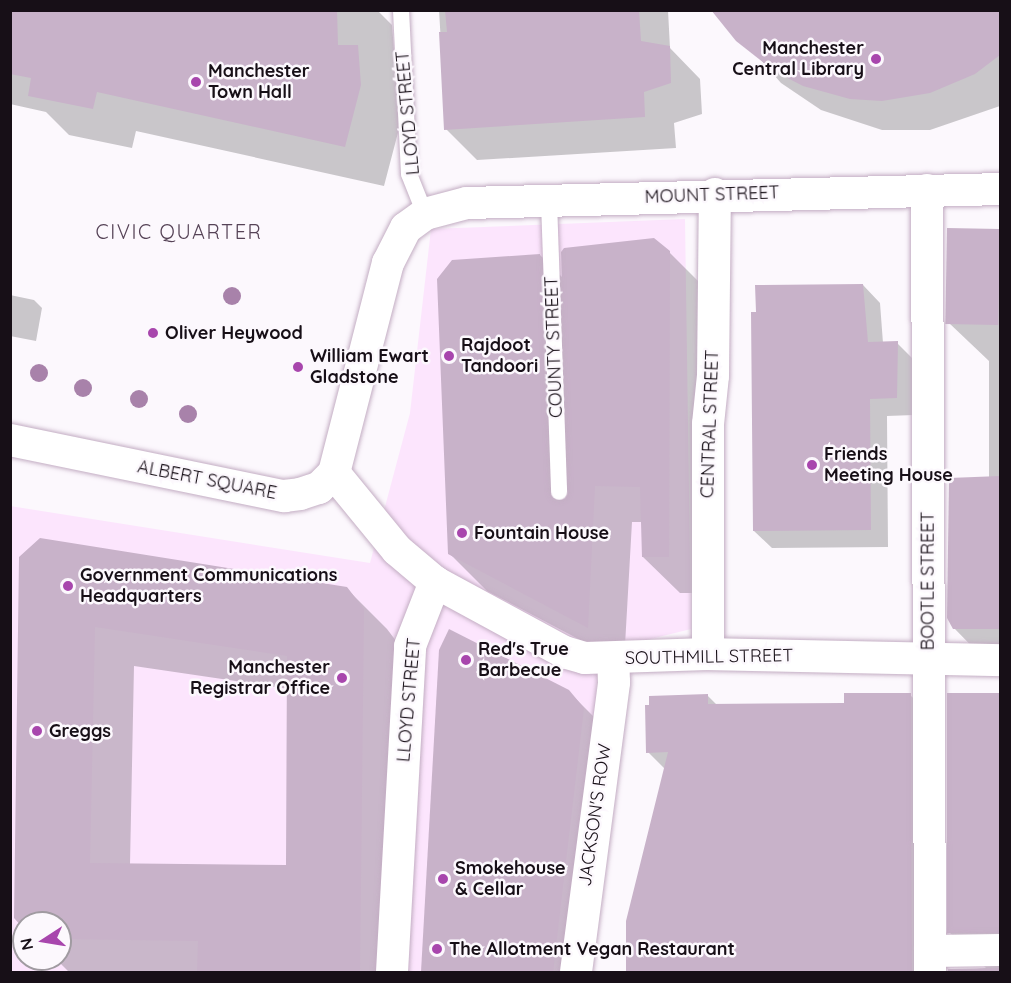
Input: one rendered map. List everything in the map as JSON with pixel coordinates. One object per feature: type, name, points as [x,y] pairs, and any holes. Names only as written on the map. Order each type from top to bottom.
[{"type":"street","name":"MOUNT STREET","points":[[425,214],[467,203],[549,202],[715,194],[1000,189]]},
{"type":"street","name":"BOOTLE STREET","points":[[927,190],[930,962]]},
{"type":"street","name":"CENTRAL STREET","points":[[708,654],[708,424],[713,375],[715,194]]},
{"type":"street","points":[[425,214],[406,228],[388,263],[334,473],[398,550],[435,582]]},
{"type":"street","name":"ALBERT SQUARE","points":[[10,440],[284,496],[319,488],[334,473]]},
{"type":"street","name":"SOUTHMILL STREET","points":[[435,582],[564,652],[585,658],[708,654],[1000,660]]},
{"type":"street","name":"LLOYD STREET","points":[[392,972],[410,646],[435,582]]},
{"type":"street","name":"JACKSON'S ROW","points":[[576,972],[614,682],[613,658]]},
{"type":"street","points":[[930,962],[1000,950]]},
{"type":"lane","name":"LLOYD STREET","points":[[401,10],[409,174],[425,214]]},
{"type":"lane","name":"COUNTY STREET","points":[[549,202],[559,492]]},
{"type":"shaded area","points":[[685,219],[691,629],[598,652],[585,972],[11,972],[10,506],[370,563],[410,413],[431,229]]},
{"type":"building","name":"Manchester Town Hall","points":[[10,10],[337,10],[338,45],[358,45],[361,85],[345,147],[97,92],[93,109],[28,96],[31,78],[10,74]]},
{"type":"building","points":[[445,10],[639,10],[641,41],[670,46],[671,83],[644,92],[645,117],[444,130],[439,32],[447,32]]},
{"type":"building","name":"Manchester Central Library","points":[[711,10],[1000,10],[1000,55],[975,74],[930,93],[882,101],[850,99],[803,86],[774,71],[736,41]]},
{"type":"building","points":[[947,228],[1000,229],[998,325],[945,324]]},
{"type":"building","points":[[654,238],[670,251],[669,557],[642,557],[640,487],[595,486],[588,628],[448,554],[437,279],[452,260],[540,254],[549,492],[554,501],[560,502],[569,492],[561,252],[564,248]]},
{"type":"building","name":"Friends Meeting House","points":[[863,284],[868,342],[898,341],[897,398],[870,399],[871,530],[753,531],[751,312],[756,312],[755,285]]},
{"type":"building","points":[[1000,476],[1000,629],[953,629],[947,618],[949,478]]},
{"type":"building","points":[[40,538],[347,587],[364,609],[360,972],[197,972],[198,941],[72,939],[72,911],[14,911],[19,557]],"holes":[[[95,627],[287,656],[286,865],[90,863]]]},
{"type":"building","points":[[449,629],[569,690],[584,708],[553,972],[421,972],[439,650]]},
{"type":"building","points":[[844,693],[911,693],[912,972],[626,972],[626,921],[668,752],[646,753],[645,705],[649,705],[649,696],[708,694],[708,704],[844,703]]},
{"type":"building","points":[[947,693],[1000,693],[1000,933],[947,933]]},
{"type":"building","points":[[1000,968],[1000,972],[948,972],[948,969]]},
{"type":"place","name":"Manchester Central Library","points":[[876,59]]},
{"type":"place","name":"Manchester Town Hall","points":[[196,82]]},
{"type":"place","name":"Oliver Heywood","points":[[153,333]]},
{"type":"place","name":"Rajdoot Tandoori","points":[[449,356]]},
{"type":"place","name":"William Ewart Gladstone","points":[[298,367]]},
{"type":"place","name":"Friends Meeting House","points":[[812,465]]},
{"type":"place","name":"Fountain House","points":[[462,533]]},
{"type":"place","name":"Government Communications Headquarters","points":[[68,586]]},
{"type":"place","name":"Red's True Barbecue","points":[[466,660]]},
{"type":"place","name":"Manchester Registrar Office","points":[[342,678]]},
{"type":"place","name":"Greggs","points":[[37,731]]},
{"type":"place","name":"Smokehouse & Cellar","points":[[443,879]]},
{"type":"place","name":"The Allotment Vegan Restaurant","points":[[437,949]]},
{"type":"district","name":"CIVIC QUARTER","points":[[179,231]]}]
